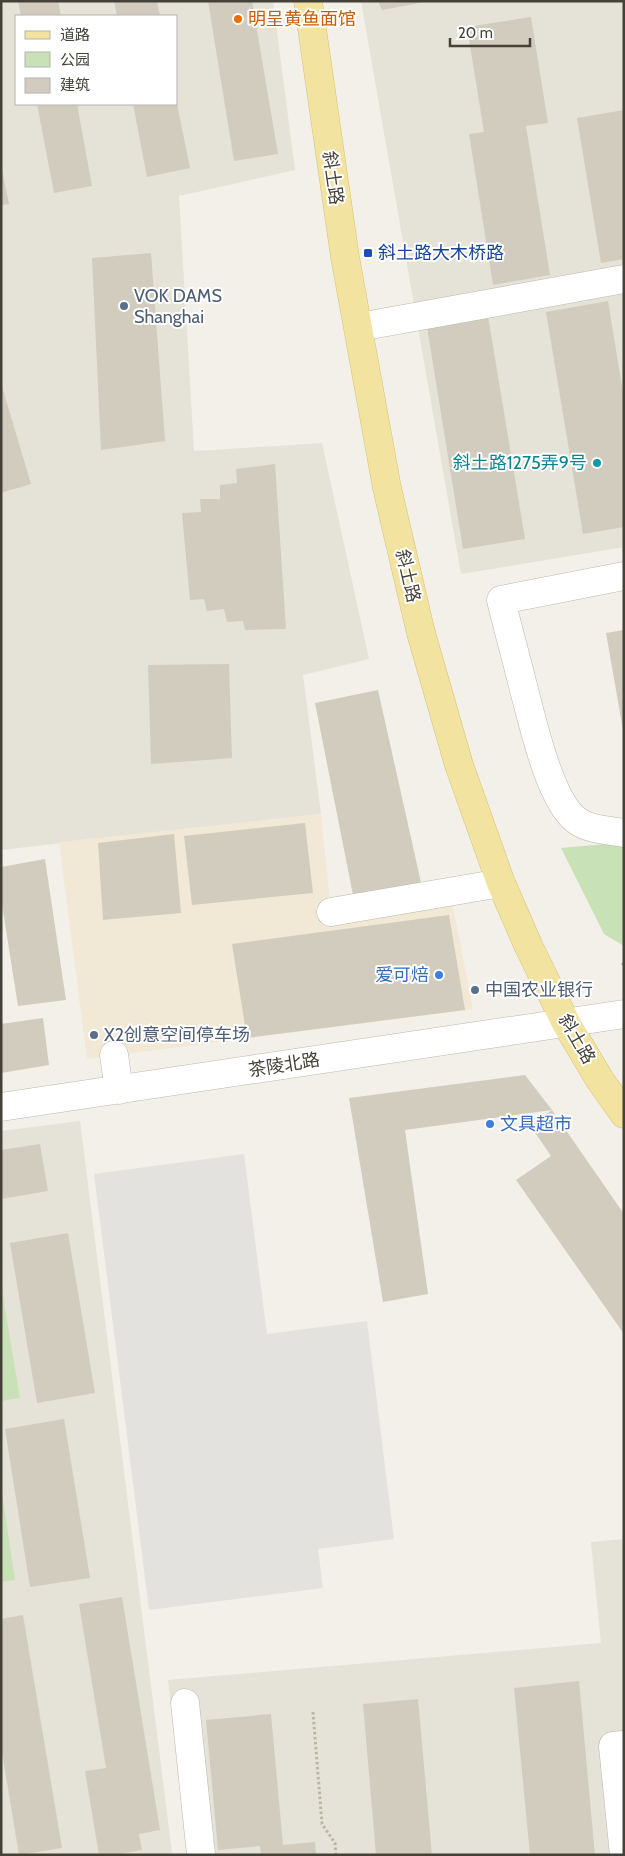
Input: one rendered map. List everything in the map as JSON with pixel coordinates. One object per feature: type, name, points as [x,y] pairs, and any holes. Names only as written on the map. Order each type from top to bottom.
[{"type":"main road","name":"斜土路","points":[[308,1],[345,257],[387,488],[421,632],[459,765],[501,883],[529,948],[566,1023],[600,1080],[624,1114]]},
{"type":"street","points":[[359,327],[624,279]]},
{"type":"street","points":[[624,576],[501,600],[537,737],[552,783],[566,809],[576,820],[590,827],[624,833]]},
{"type":"street","points":[[331,912],[501,883]]},
{"type":"street","name":"茶陵北路","points":[[1,1107],[624,1014]]},
{"type":"street","points":[[114,1055],[119,1090]]},
{"type":"street","points":[[185,1703],[202,1855]]},
{"type":"street","points":[[624,1745],[613,1746],[624,1855]]},
{"type":"path","points":[[313,1712],[322,1824],[335,1843],[336,1855]]},
{"type":"shaded area","points":[[1,1],[273,1],[295,170],[179,196],[194,451],[322,443],[369,659],[303,675],[321,814],[1,850]]},
{"type":"shaded area","points":[[361,1],[624,1],[624,547],[461,574]]},
{"type":"shaded area","points":[[321,814],[331,912],[452,902],[473,1009],[87,1059],[59,842]]},
{"type":"shaded area","points":[[80,1121],[172,1853],[163,1855],[1,1855],[1,1131]]},
{"type":"shaded area","points":[[244,1154],[267,1334],[367,1321],[394,1539],[318,1549],[323,1588],[149,1610],[94,1174]]},
{"type":"shaded area","points":[[624,1539],[624,1855],[188,1855],[168,1680],[601,1643],[591,1542]]},
{"type":"green space","points":[[616,843],[624,845],[624,946],[604,934],[561,848]]},
{"type":"green space","points":[[1,1285],[20,1398],[1,1401]]},
{"type":"green space","points":[[1,1486],[15,1580],[1,1582]]},
{"type":"building","points":[[18,1],[58,1],[61,15],[21,15]]},
{"type":"building","points":[[114,1],[157,1],[160,15],[117,15]]},
{"type":"building","points":[[208,1],[252,1],[278,154],[234,161]]},
{"type":"building","points":[[378,1],[425,1],[425,2],[382,10]]},
{"type":"building","points":[[531,17],[548,123],[526,126],[550,275],[493,285],[469,134],[484,132],[467,27]]},
{"type":"building","points":[[37,105],[77,105],[92,186],[54,193]]},
{"type":"building","points":[[133,105],[177,105],[190,168],[147,177]]},
{"type":"building","points":[[624,110],[624,259],[601,263],[577,118]]},
{"type":"building","points":[[1,165],[9,204],[1,205]]},
{"type":"building","points":[[151,253],[165,441],[101,450],[92,258]]},
{"type":"building","name":"斜土路1275弄9号","points":[[608,301],[624,399],[624,527],[583,534],[546,312]]},
{"type":"building","points":[[488,316],[525,539],[463,549],[427,327]]},
{"type":"building","points":[[1,383],[31,484],[1,493]]},
{"type":"building","points":[[275,464],[286,629],[245,630],[243,621],[227,622],[224,609],[207,611],[204,599],[190,600],[182,513],[201,512],[200,499],[220,499],[220,485],[237,483],[236,469]]},
{"type":"building","points":[[624,630],[624,730],[623,730],[606,633]]},
{"type":"building","points":[[229,664],[232,758],[151,764],[148,665]]},
{"type":"building","points":[[378,690],[422,887],[354,900],[315,703]]},
{"type":"building","points":[[305,823],[313,893],[192,905],[184,836]]},
{"type":"building","points":[[174,834],[181,913],[103,920],[98,843]]},
{"type":"building","points":[[45,859],[66,1000],[18,1006],[1,898],[1,867]]},
{"type":"building","points":[[449,915],[465,1010],[247,1038],[232,944]]},
{"type":"building","points":[[43,1018],[49,1065],[1,1073],[1,1024]]},
{"type":"building","points":[[525,1075],[552,1110],[405,1130],[428,1294],[383,1302],[349,1098]]},
{"type":"building","points":[[552,1110],[624,1214],[624,1334],[516,1180],[551,1156],[530,1125]]},
{"type":"building","points":[[40,1144],[48,1191],[1,1199],[1,1150]]},
{"type":"building","points":[[68,1233],[95,1393],[37,1403],[10,1243]]},
{"type":"building","points":[[64,1419],[90,1578],[30,1587],[5,1429]]},
{"type":"building","points":[[122,1597],[160,1830],[139,1834],[142,1850],[114,1855],[99,1855],[85,1771],[106,1768],[79,1604]]},
{"type":"building","points":[[23,1615],[62,1848],[19,1855],[1,1746],[1,1619]]},
{"type":"building","points":[[579,1681],[595,1855],[530,1855],[514,1688]]},
{"type":"building","points":[[418,1699],[432,1855],[376,1855],[363,1704]]},
{"type":"building","points":[[271,1714],[283,1845],[315,1842],[316,1855],[261,1855],[260,1846],[218,1850],[206,1720]]},
{"type":"place","name":"明呈黄鱼面馆","points":[[238,19]]},
{"type":"place","name":"斜土路大木桥路","points":[[368,253]]},
{"type":"place","name":"VOK DAMS Shanghai","points":[[124,306]]},
{"type":"place","name":"斜土路1275弄9号","points":[[597,463]]},
{"type":"place","name":"爱可焙","points":[[439,975]]},
{"type":"place","name":"中国农业银行","points":[[475,990]]},
{"type":"place","name":"X2创意空间停车场","points":[[94,1035]]},
{"type":"place","name":"文具超市","points":[[490,1124]]}]
